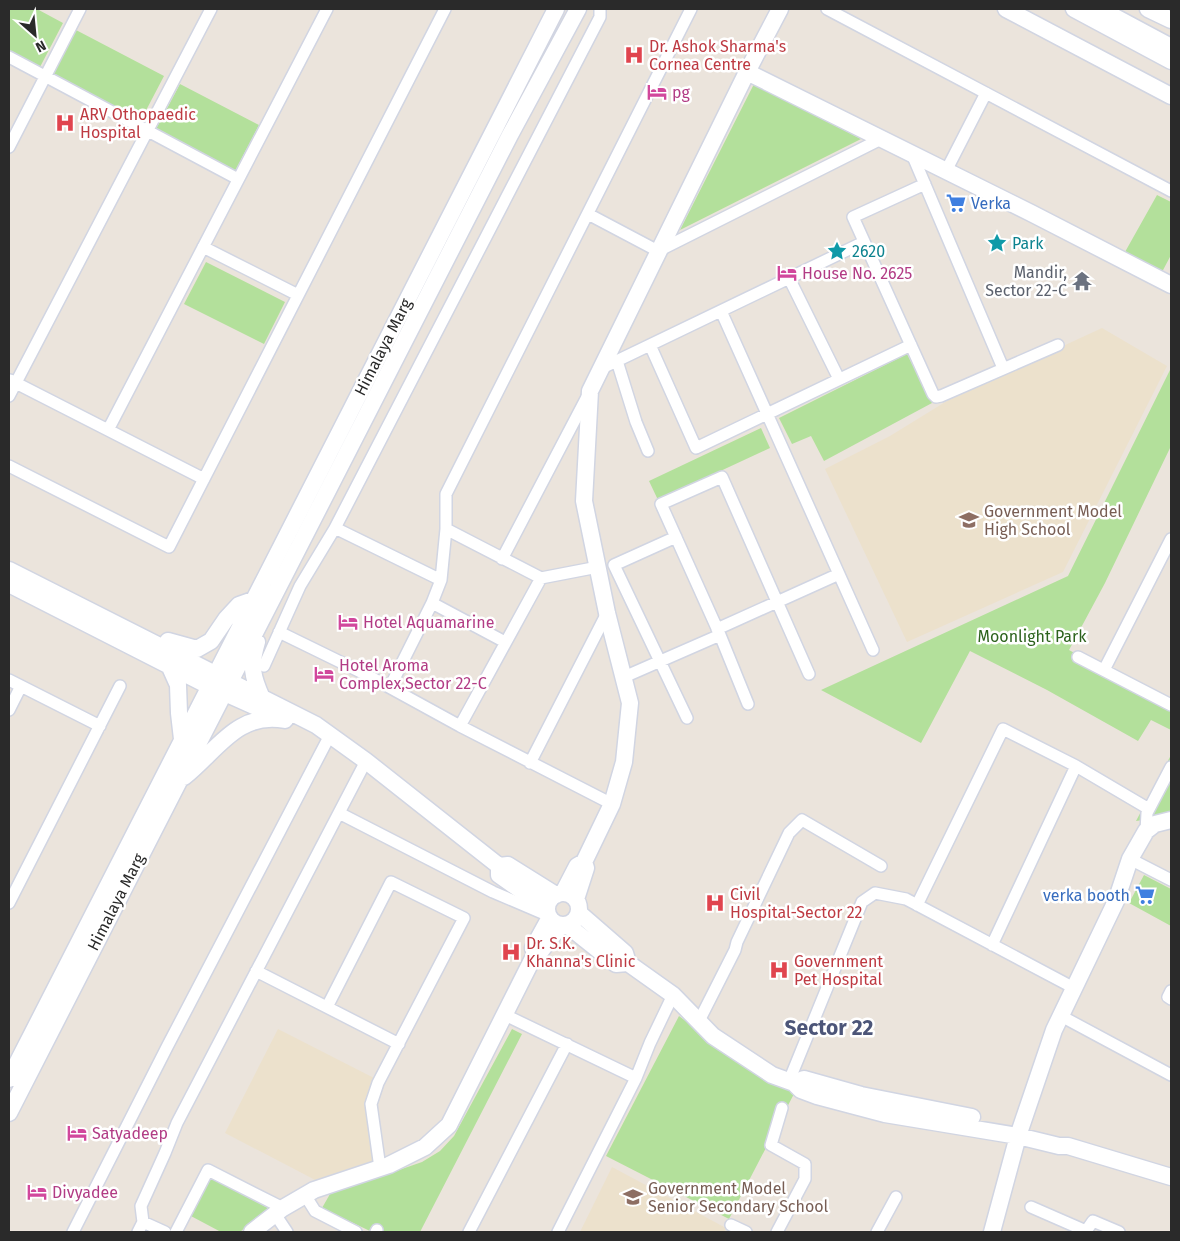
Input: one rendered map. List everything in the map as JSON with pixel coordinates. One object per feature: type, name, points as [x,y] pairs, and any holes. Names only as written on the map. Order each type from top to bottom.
[{"type":"street","points":[[9,147],[80,9]]},
{"type":"street","points":[[9,396],[12,381],[147,131],[210,9]]},
{"type":"street","points":[[108,430],[327,9]]},
{"type":"street","points":[[9,466],[169,547],[445,9]]},
{"type":"street","name":"Himalaya Marg","points":[[9,1113],[177,783],[253,600],[556,9]]},
{"type":"street","name":"Himalaya Marg","points":[[9,1079],[182,739],[262,618],[510,135],[578,9]]},
{"type":"street","points":[[264,666],[296,592],[335,528],[600,17],[600,9]]},
{"type":"street","points":[[390,687],[441,580],[446,529],[446,494],[691,9]]},
{"type":"street","points":[[502,559],[590,391],[780,9]]},
{"type":"street","points":[[827,9],[1171,191]]},
{"type":"street","points":[[1006,9],[1171,96]]},
{"type":"street","points":[[1074,9],[1171,61]]},
{"type":"street","points":[[1100,9],[1171,46]]},
{"type":"street","points":[[1148,9],[1171,20]]},
{"type":"street","points":[[9,57],[238,179]]},
{"type":"street","points":[[747,72],[1169,279]]},
{"type":"street","points":[[946,171],[986,93]]},
{"type":"street","points":[[658,251],[881,139]]},
{"type":"street","points":[[912,154],[1003,368]]},
{"type":"street","points":[[925,184],[853,217],[933,394],[936,397],[1058,345]]},
{"type":"street","points":[[588,214],[658,251]]},
{"type":"street","points":[[600,369],[864,242]]},
{"type":"street","points":[[203,247],[298,295]]},
{"type":"street","points":[[789,278],[839,379]]},
{"type":"street","points":[[721,311],[873,650]]},
{"type":"street","points":[[650,345],[696,448],[911,345]]},
{"type":"street","points":[[617,361],[636,422],[648,451]]},
{"type":"street","points":[[12,381],[204,479]]},
{"type":"street","points":[[252,1232],[279,1211],[314,1190],[380,1168],[425,1147],[449,1125],[503,1014],[535,954],[532,948],[560,910],[577,866],[584,862],[612,804],[624,762],[630,702],[607,613],[584,501],[590,391]]},
{"type":"street","points":[[748,704],[662,504],[722,477],[809,674]]},
{"type":"street","points":[[335,528],[441,580]]},
{"type":"street","points":[[446,529],[541,578],[598,567]]},
{"type":"street","points":[[676,537],[614,565],[687,718]]},
{"type":"street","points":[[1104,670],[1170,543]]},
{"type":"street","points":[[9,570],[148,640],[285,720],[312,732],[330,737]]},
{"type":"street","points":[[624,677],[777,602],[839,574]]},
{"type":"street","points":[[460,726],[504,642],[541,578]]},
{"type":"street","points":[[280,583],[296,592]]},
{"type":"street","points":[[9,584],[169,665],[262,698],[316,726],[366,761],[499,866],[500,875],[560,910],[624,953],[628,963],[673,995],[713,1036],[772,1075],[792,1082],[804,1079],[861,1095],[1063,1140],[1068,1146],[1171,1177]]},
{"type":"street","points":[[148,640],[166,640],[181,646],[197,649],[211,641],[239,606],[253,600]]},
{"type":"street","points":[[432,602],[504,642]]},
{"type":"street","points":[[530,762],[607,613]]},
{"type":"street","points":[[262,618],[252,665],[255,682],[262,698]]},
{"type":"street","points":[[279,632],[390,687],[460,726],[612,804]]},
{"type":"street","points":[[1078,657],[1171,705]]},
{"type":"street","points":[[169,665],[178,685],[178,713],[182,739]]},
{"type":"street","points":[[9,680],[100,726]]},
{"type":"street","points":[[9,710],[21,686]]},
{"type":"street","points":[[9,902],[120,686]]},
{"type":"street","points":[[177,783],[198,766],[220,742],[238,728],[264,718],[285,720]]},
{"type":"street","points":[[917,905],[1003,729],[1076,766],[1149,809]]},
{"type":"street","points":[[73,1232],[167,1047],[330,737]]},
{"type":"street","points":[[138,1232],[144,1222],[141,1206],[177,1123],[366,761]]},
{"type":"street","points":[[992,945],[1076,766]]},
{"type":"street","points":[[1146,831],[1146,818],[1149,809],[1171,767]]},
{"type":"street","points":[[338,813],[493,892],[560,910]]},
{"type":"street","points":[[699,1021],[736,950],[737,942],[789,833],[802,820],[881,866]]},
{"type":"street","points":[[992,1232],[1020,1131],[1054,1030],[1116,901],[1130,859],[1146,831],[1155,824],[1171,820]]},
{"type":"street","points":[[1130,859],[1171,880]]},
{"type":"street","points":[[327,1007],[390,882],[464,918],[378,1083],[371,1104],[380,1168]]},
{"type":"street","points":[[792,1082],[862,902],[875,892],[906,899],[1074,988]]},
{"type":"street","points":[[256,971],[398,1044]]},
{"type":"street","points":[[1171,991],[1168,997],[1171,999]]},
{"type":"street","points":[[558,1232],[636,1078],[673,995]]},
{"type":"street","points":[[503,1014],[636,1078]]},
{"type":"street","points":[[1061,1016],[1171,1075]]},
{"type":"street","points":[[469,1232],[567,1044]]},
{"type":"street","points":[[776,1232],[805,1179],[805,1164],[771,1145],[782,1108]]},
{"type":"street","points":[[176,1232],[208,1170],[279,1211],[287,1232]]},
{"type":"street","points":[[305,1195],[316,1211],[356,1232]]},
{"type":"street","points":[[877,1232],[896,1197]]},
{"type":"street","points":[[1031,1207],[1086,1232],[1093,1221],[1119,1232]]},
{"type":"street","points":[[144,1222],[165,1232]]},
{"type":"street","points":[[731,1225],[746,1232]]},
{"type":"shaded area","name":"Government Model High School","points":[[1102,328],[1167,366],[1063,572],[907,642],[825,469],[890,436],[955,396]]},
{"type":"shaded area","points":[[278,1029],[374,1078],[365,1105],[373,1163],[321,1183],[225,1133]]},
{"type":"shaded area","name":"Government Model Senior Secondary School","points":[[612,1167],[726,1228],[724,1232],[580,1232]]},
{"type":"green space","points":[[9,9],[37,9],[63,23],[40,67],[9,50]]},
{"type":"green space","points":[[76,30],[164,76],[141,120],[53,74]]},
{"type":"green space","points":[[180,84],[259,125],[235,171],[156,129]]},
{"type":"green space","points":[[754,84],[861,139],[680,230]]},
{"type":"green space","points":[[1157,195],[1171,202],[1171,255],[1162,272],[1125,252]]},
{"type":"green space","points":[[206,262],[285,302],[264,344],[184,304]]},
{"type":"green space","points":[[907,354],[932,403],[824,461],[811,436],[792,444],[779,418]]},
{"type":"green space","name":"Moonlight Park","points":[[1170,370],[1171,446],[1105,583],[1069,650],[1171,706],[1171,730],[1151,720],[1138,741],[1047,690],[970,651],[921,743],[821,690],[1068,576]]},
{"type":"green space","points":[[761,428],[770,448],[658,500],[649,481]]},
{"type":"green space","points":[[1171,755],[1171,816],[1136,821]]},
{"type":"green space","points":[[1144,875],[1171,889],[1171,926],[1129,903]]},
{"type":"green space","points":[[679,1016],[735,1058],[796,1090],[729,1219],[606,1156]]},
{"type":"green space","points":[[512,1029],[522,1034],[420,1232],[372,1232],[322,1208],[330,1194],[422,1162],[440,1151],[454,1136]]},
{"type":"green space","points":[[210,1178],[268,1208],[240,1232],[221,1232],[189,1215]]},
{"type":"place","name":"Dr. Ashok Sharma's Cornea Centre","points":[[634,55]]},
{"type":"place","name":"pg","points":[[657,92]]},
{"type":"place","name":"ARV Othopaedic Hospital","points":[[65,123]]},
{"type":"place","name":"Verka","points":[[956,203]]},
{"type":"place","name":"Park","points":[[997,243]]},
{"type":"place","name":"2620","points":[[837,251]]},
{"type":"place","name":"House No. 2625","points":[[787,273]]},
{"type":"place","name":"Mandir, Sector 22-C","points":[[1082,281]]},
{"type":"place","name":"Government Model High School","points":[[969,520]]},
{"type":"place","name":"Hotel Aquamarine","points":[[348,622]]},
{"type":"place","name":"Hotel Aroma Complex,Sector 22-C","points":[[324,674]]},
{"type":"place","name":"verka booth","points":[[1145,895]]},
{"type":"place","name":"Civil Hospital-Sector 22","points":[[715,903]]},
{"type":"place","name":"Dr. S.K. Khanna's Clinic","points":[[511,952]]},
{"type":"place","name":"Government Pet Hospital","points":[[779,970]]},
{"type":"place","name":"Satyadeep","points":[[77,1133]]},
{"type":"place","name":"Divyadee","points":[[37,1192]]},
{"type":"place","name":"Government Model Senior Secondary School","points":[[633,1197]]},
{"type":"district","name":"Sector 22","points":[[829,1028]]}]
